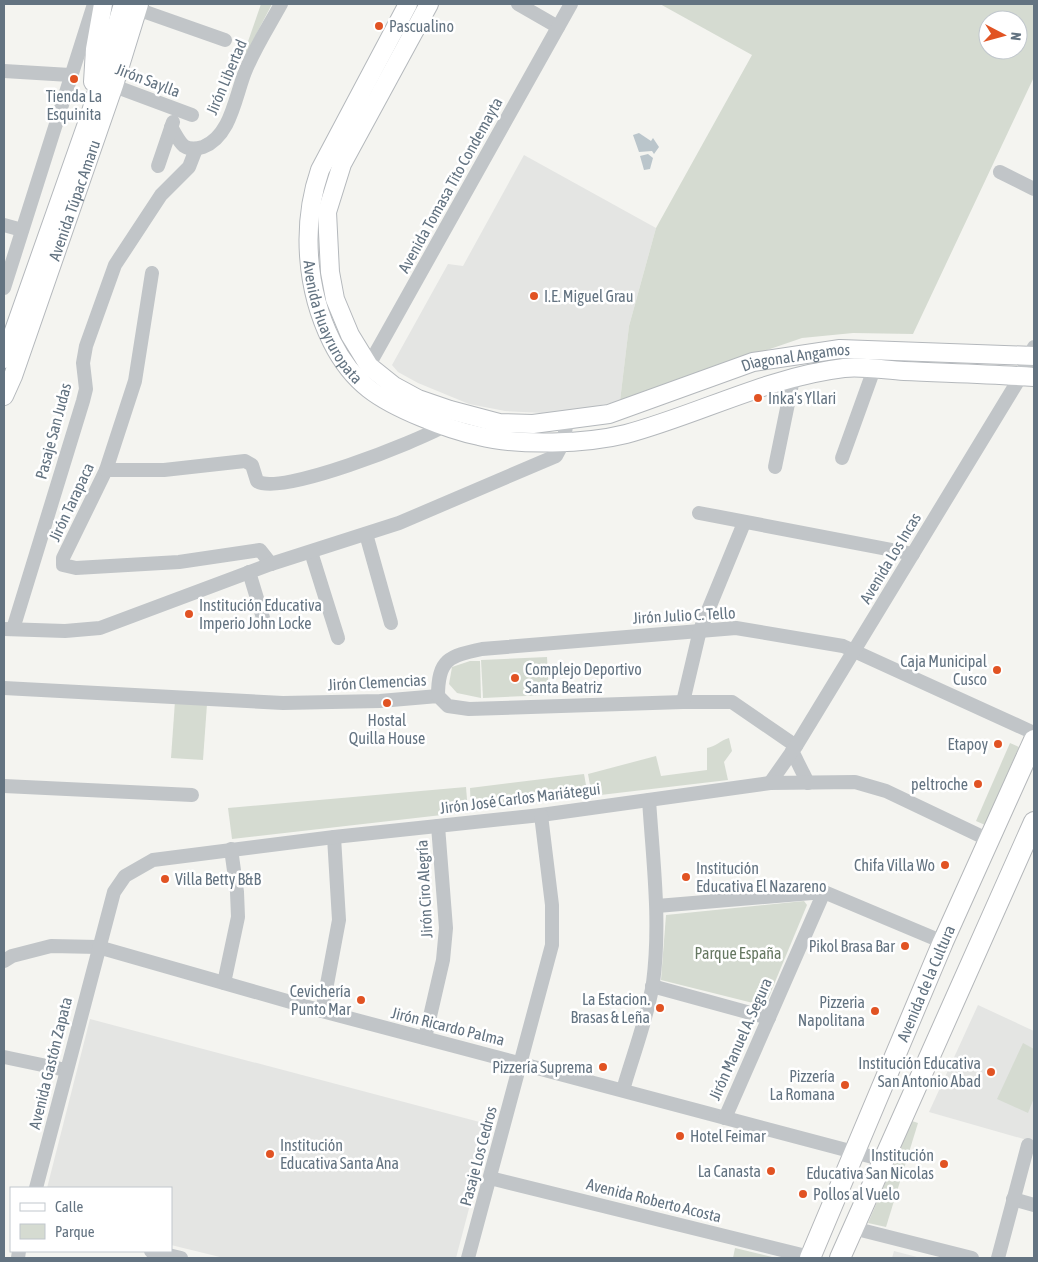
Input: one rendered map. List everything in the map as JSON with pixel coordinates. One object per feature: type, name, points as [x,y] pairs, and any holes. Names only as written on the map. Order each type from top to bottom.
[{"type":"highway","name":"Avenida de la Cultura","points":[[810,1258],[844,1149],[943,942],[1034,740]]},
{"type":"highway","name":"Avenida de la Cultura","points":[[840,1258],[1034,822]]},
{"type":"main road","points":[[102,81],[103,4]]},
{"type":"main road","name":"Avenida Huayruropata","points":[[408,4],[348,115],[334,160],[327,212],[330,272],[335,299],[343,317],[369,366],[394,386],[480,437],[563,443],[625,434]]},
{"type":"main road","name":"Avenida Huayruropata","points":[[430,4],[364,123],[314,187],[309,226],[313,285],[319,312],[328,335],[342,360],[358,382],[388,403],[447,418],[533,424],[567,421]]},
{"type":"main road","name":"Avenida Túpac Amaru","points":[[5,355],[95,98],[133,5]]},
{"type":"main road","name":"Avenida Túpac Amaru","points":[[4,396],[13,376],[102,81]]},
{"type":"main road","points":[[348,115],[364,123]]},
{"type":"main road","name":"Diagonal Angamos","points":[[567,421],[609,414],[753,362],[830,350],[1033,353]]},
{"type":"main road","name":"Diagonal Angamos","points":[[625,434],[769,384],[846,368],[1028,376]]},
{"type":"main road","points":[[4,406],[13,376]]},
{"type":"street","points":[[4,288],[94,4]]},
{"type":"street","name":"Jirón Libertad","points":[[196,149],[216,138],[227,124],[245,71],[280,4]]},
{"type":"street","points":[[518,4],[558,26]]},
{"type":"street","name":"Avenida Tomasa Tito Condemayta","points":[[358,382],[369,366],[570,4]]},
{"type":"street","points":[[133,5],[225,40]]},
{"type":"street","points":[[4,71],[70,75]]},
{"type":"street","name":"Jirón Saylla","points":[[102,81],[192,115]]},
{"type":"street","points":[[158,166],[176,109]]},
{"type":"street","points":[[171,127],[182,145],[196,149]]},
{"type":"street","name":"Pasaje San Judas","points":[[8,629],[83,401],[86,389],[83,363],[86,346],[115,265],[161,195],[190,167],[196,149]]},
{"type":"street","points":[[1000,172],[1034,189]]},
{"type":"street","points":[[4,225],[22,230]]},
{"type":"street","name":"Jirón Tarapaca","points":[[152,273],[135,380],[106,470],[63,558],[63,565],[76,568],[179,562],[260,550],[271,564]]},
{"type":"street","name":"Avenida Los Incas","points":[[770,783],[794,748],[913,554],[1028,376],[1033,353]]},
{"type":"street","points":[[842,458],[874,369]]},
{"type":"street","points":[[775,467],[793,379]]},
{"type":"street","points":[[106,470],[164,470],[246,461],[252,466],[257,481],[265,486],[318,476],[426,436],[447,418]]},
{"type":"street","points":[[8,629],[72,630],[100,628],[271,564],[399,523],[556,456],[563,443],[567,421]]},
{"type":"street","points":[[699,513],[913,554]]},
{"type":"street","points":[[683,702],[700,630],[744,523]]},
{"type":"street","points":[[366,534],[391,623]]},
{"type":"street","points":[[311,552],[338,638]]},
{"type":"street","points":[[249,572],[263,618]]},
{"type":"street","name":"Jirón Julio C. Tello","points":[[438,696],[440,672],[444,663],[456,655],[482,649],[736,628],[843,646],[1034,733]]},
{"type":"street","name":"Jirón Clemencias","points":[[4,688],[284,703],[380,701],[438,696],[448,706],[469,709],[732,702],[794,748]]},
{"type":"street","points":[[794,748],[808,783]]},
{"type":"street","name":"Jirón José Carlos Mariátegui","points":[[98,947],[114,892],[125,876],[152,860],[230,849],[541,815],[770,783],[855,782],[886,791],[989,840]]},
{"type":"street","points":[[4,786],[192,795]]},
{"type":"street","points":[[623,1090],[652,986],[656,950],[657,906],[649,800]]},
{"type":"street","name":"Pasaje Los Cedros","points":[[468,1258],[552,945],[552,905],[541,815]]},
{"type":"street","name":"Jirón Ciro Alegría","points":[[425,1038],[443,960],[446,928],[438,826]]},
{"type":"street","points":[[322,1011],[339,920],[334,837]]},
{"type":"street","points":[[224,983],[238,917],[237,892],[230,849]]},
{"type":"street","points":[[657,906],[824,892],[943,942]]},
{"type":"street","name":"Jirón Manuel A. Segura","points":[[725,1118],[824,892]]},
{"type":"street","name":"Jirón Ricardo Palma","points":[[4,961],[12,956],[51,946],[98,947],[322,1011],[884,1160]]},
{"type":"street","name":"Avenida Gastón Zapata","points":[[36,1187],[98,947]]},
{"type":"street","points":[[652,986],[769,1018]]},
{"type":"street","points":[[4,1057],[66,1070]]},
{"type":"street","points":[[998,1258],[1028,1145]]},
{"type":"street","name":"Avenida Roberto Acosta","points":[[490,1178],[810,1258]]},
{"type":"street","points":[[1013,1199],[1034,1205]]},
{"type":"street","points":[[853,1228],[972,1258]]},
{"type":"street","points":[[155,1252],[181,1258]]},
{"type":"shaded area","points":[[639,133],[651,141],[653,138],[659,147],[654,154],[652,151],[639,152],[633,135]]},
{"type":"shaded area","points":[[648,154],[653,158],[650,169],[644,170],[640,156]]},
{"type":"shaded area","name":"I.E. Miguel Grau","points":[[524,155],[656,228],[629,326],[620,401],[573,411],[542,413],[505,411],[469,404],[418,383],[398,372],[392,365],[448,264],[463,266]]},
{"type":"shaded area","name":"Institución Educativa San Antonio Abad","points":[[978,1005],[1034,1031],[1034,1142],[929,1112]]},
{"type":"shaded area","name":"Institución Educativa Santa Ana","points":[[90,1019],[491,1125],[456,1258],[224,1258],[172,1245],[172,1187],[47,1187]]},
{"type":"shaded area","points":[[894,1251],[921,1258],[892,1258]]},
{"type":"green space","points":[[261,4],[272,4],[247,52],[244,53]]},
{"type":"green space","points":[[660,4],[1034,4],[1034,77],[913,334],[853,333],[802,338],[620,401],[629,326],[656,228],[752,55]]},
{"type":"green space","name":"Complejo Deportivo Santa Beatriz","points":[[547,657],[549,695],[483,698],[481,660]]},
{"type":"green space","points":[[470,661],[480,661],[481,698],[457,693],[449,684],[452,667]]},
{"type":"green space","points":[[175,701],[207,704],[203,760],[171,758]]},
{"type":"green space","points":[[729,738],[732,751],[724,762],[728,780],[592,796],[588,774],[656,756],[661,776],[707,770],[707,748]]},
{"type":"green space","points":[[1010,743],[1019,747],[985,825],[976,821]]},
{"type":"green space","points":[[584,774],[588,796],[471,811],[470,788]]},
{"type":"green space","points":[[466,787],[468,812],[232,839],[228,808]]},
{"type":"green space","name":"Parque España","points":[[804,901],[807,905],[765,1006],[661,980],[666,915]]},
{"type":"green space","points":[[1023,1043],[1034,1049],[1034,1098],[1028,1113],[997,1099]]},
{"type":"green space","points":[[912,1121],[918,1123],[886,1227],[868,1223]]},
{"type":"green space","points":[[735,1248],[776,1258],[733,1258]]},
{"type":"place","name":"Pascualino","points":[[379,26]]},
{"type":"place","name":"Tienda La Esquinita","points":[[74,79]]},
{"type":"place","name":"I.E. Miguel Grau","points":[[534,296]]},
{"type":"place","name":"Inka's Yllari","points":[[758,398]]},
{"type":"place","name":"Institución Educativa Imperio John Locke","points":[[189,614]]},
{"type":"place","name":"Caja Municipal Cusco","points":[[997,670]]},
{"type":"place","name":"Complejo Deportivo Santa Beatriz","points":[[515,678]]},
{"type":"place","name":"Hostal Quilla House","points":[[387,703]]},
{"type":"place","name":"Etapoy","points":[[998,744]]},
{"type":"place","name":"peltroche","points":[[978,784]]},
{"type":"place","name":"Chifa Villa Wo","points":[[945,865]]},
{"type":"place","name":"Institución Educativa El Nazareno","points":[[686,877]]},
{"type":"place","name":"Villa Betty B&B","points":[[165,879]]},
{"type":"place","name":"Pikol Brasa Bar","points":[[905,946]]},
{"type":"place","name":"Cevichería Punto Mar","points":[[361,1000]]},
{"type":"place","name":"La Estacion. Brasas & Leña","points":[[660,1008]]},
{"type":"place","name":"Pizzeria Napolitana","points":[[875,1011]]},
{"type":"place","name":"Pizzería Suprema","points":[[603,1067]]},
{"type":"place","name":"Institución Educativa San Antonio Abad","points":[[991,1072]]},
{"type":"place","name":"Pizzería La Romana","points":[[845,1085]]},
{"type":"place","name":"Hotel Feimar","points":[[680,1136]]},
{"type":"place","name":"Institución Educativa Santa Ana","points":[[270,1154]]},
{"type":"place","name":"Institución Educativa San Nicolas","points":[[944,1164]]},
{"type":"place","name":"La Canasta","points":[[771,1171]]},
{"type":"place","name":"Pollos al Vuelo","points":[[803,1194]]}]
